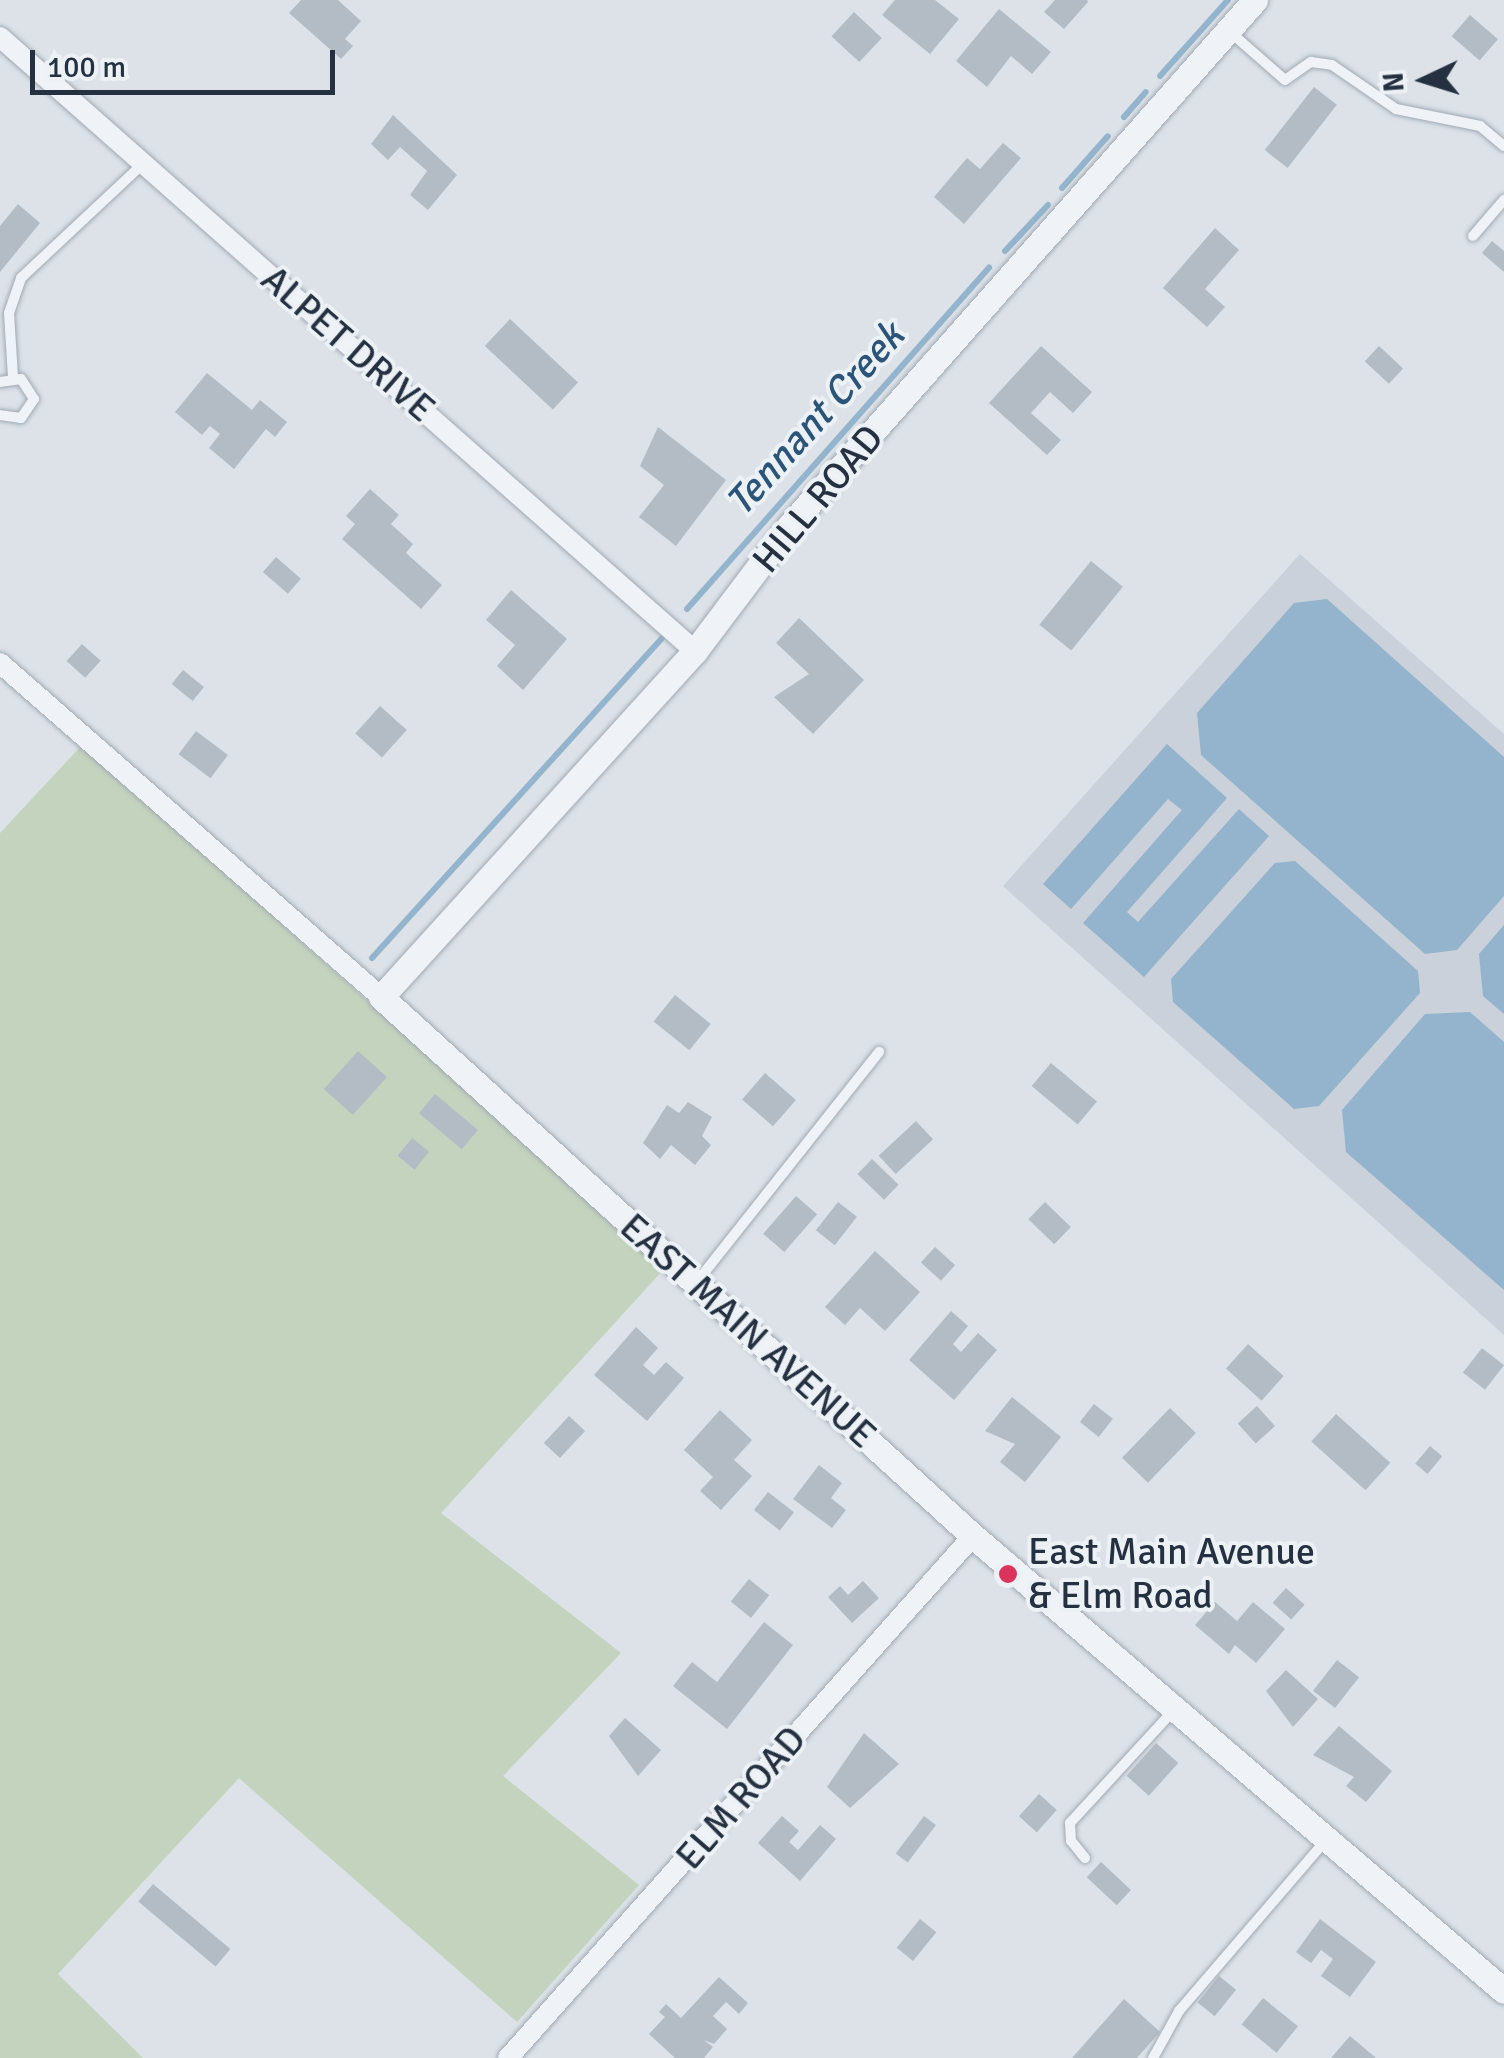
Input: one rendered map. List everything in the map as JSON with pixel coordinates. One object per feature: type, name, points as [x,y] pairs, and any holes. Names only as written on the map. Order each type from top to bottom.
[{"type":"street","name":"HILL ROAD","points":[[382,998],[696,651],[790,525],[1255,0]]},
{"type":"street","name":"ALPET DRIVE","points":[[0,37],[696,651]]},
{"type":"street","name":"EAST MAIN AVENUE","points":[[0,663],[382,998],[973,1536],[1504,1990]]},
{"type":"street","name":"ELM ROAD","points":[[510,2058],[973,1536]]},
{"type":"lane","points":[[1228,30],[1285,80],[1311,62],[1332,65],[1396,110],[1480,126],[1504,146]]},
{"type":"lane","points":[[14,378],[9,313],[22,278],[144,164]]},
{"type":"lane","points":[[1473,236],[1504,200]]},
{"type":"lane","points":[[0,382],[14,378]]},
{"type":"lane","points":[[0,415],[21,418],[32,407],[33,391],[14,378]]},
{"type":"lane","points":[[695,1284],[880,1052]]},
{"type":"lane","points":[[1085,1858],[1071,1842],[1070,1823],[1177,1707]]},
{"type":"lane","points":[[1153,2058],[1179,2011],[1328,1838]]},
{"type":"shaded area","points":[[1300,554],[1504,734],[1504,1335],[1003,886]]},
{"type":"green space","points":[[82,745],[665,1268],[441,1513],[621,1653],[503,1776],[639,1885],[517,2022],[239,1778],[58,1974],[143,2058],[0,2058],[0,833]]},
{"type":"water","points":[[1327,599],[1504,757],[1504,896],[1457,950],[1425,954],[1201,755],[1197,713],[1294,603]]},
{"type":"water","points":[[1167,744],[1227,798],[1127,912],[1138,922],[1239,809],[1269,836],[1144,977],[1083,923],[1182,810],[1168,799],[1071,909],[1043,884]]},
{"type":"water","points":[[1295,861],[1418,971],[1420,993],[1319,1106],[1294,1109],[1173,1002],[1171,979],[1275,863]]},
{"type":"water","points":[[1504,925],[1504,1014],[1483,996],[1479,954]]},
{"type":"water","points":[[1470,1012],[1504,1042],[1504,1290],[1346,1152],[1342,1110],[1425,1014]]},
{"type":"building","points":[[301,0],[338,0],[361,21],[345,39],[353,46],[341,59],[289,13]]},
{"type":"building","points":[[895,0],[935,0],[959,19],[930,54],[882,15]]},
{"type":"building","points":[[1055,0],[1088,2],[1064,29],[1044,12]]},
{"type":"building","points":[[999,9],[1051,52],[1032,74],[1011,56],[987,87],[956,61]]},
{"type":"building","points":[[854,12],[882,38],[859,62],[831,36]]},
{"type":"building","points":[[1470,15],[1498,39],[1480,60],[1452,36]]},
{"type":"building","points":[[1314,87],[1337,105],[1288,168],[1265,150]]},
{"type":"building","points":[[393,115],[457,175],[428,210],[410,195],[427,171],[400,147],[388,160],[371,144]]},
{"type":"building","points":[[1003,143],[1021,158],[964,224],[934,197],[967,158],[980,169]]},
{"type":"building","points":[[18,204],[40,223],[0,272],[0,226]]},
{"type":"building","points":[[1215,228],[1239,250],[1205,289],[1225,307],[1207,327],[1163,288]]},
{"type":"building","points":[[1492,241],[1504,251],[1504,272],[1482,253]]},
{"type":"building","points":[[510,319],[578,382],[553,409],[485,346]]},
{"type":"building","points":[[1041,346],[1092,392],[1073,413],[1050,392],[1031,413],[1061,440],[1047,455],[989,403]]},
{"type":"building","points":[[1379,346],[1403,369],[1389,384],[1365,361]]},
{"type":"building","points":[[207,373],[252,410],[260,400],[287,422],[275,437],[266,429],[234,469],[209,448],[220,434],[210,426],[202,435],[175,412]]},
{"type":"building","points":[[658,427],[726,480],[676,546],[639,517],[664,485],[640,466]]},
{"type":"building","points":[[370,489],[399,515],[391,524],[413,544],[406,553],[442,585],[421,609],[342,539],[355,524],[346,516]]},
{"type":"building","points":[[276,557],[301,579],[288,594],[263,572]]},
{"type":"building","points":[[1091,561],[1123,587],[1071,651],[1039,625]]},
{"type":"building","points":[[511,590],[567,639],[523,690],[497,666],[515,645],[486,620]]},
{"type":"building","points":[[799,618],[864,680],[813,734],[774,697],[809,674],[776,643]]},
{"type":"building","points":[[82,644],[101,661],[85,678],[67,661]]},
{"type":"building","points":[[183,670],[204,687],[193,701],[172,684]]},
{"type":"building","points":[[380,706],[407,730],[382,758],[355,733]]},
{"type":"building","points":[[196,731],[228,755],[210,778],[179,754]]},
{"type":"building","points":[[675,995],[711,1024],[689,1050],[654,1021]]},
{"type":"building","points":[[358,1051],[387,1077],[353,1115],[324,1089]]},
{"type":"building","points":[[1051,1063],[1097,1102],[1078,1125],[1032,1086]]},
{"type":"building","points":[[765,1073],[796,1100],[773,1126],[742,1099]]},
{"type":"building","points":[[435,1094],[478,1130],[462,1149],[419,1113]]},
{"type":"building","points":[[688,1102],[712,1117],[702,1136],[711,1145],[695,1165],[671,1145],[660,1159],[643,1143],[667,1105],[679,1113]]},
{"type":"building","points":[[916,1121],[933,1139],[896,1174],[879,1156]]},
{"type":"building","points":[[412,1138],[429,1152],[415,1170],[398,1156]]},
{"type":"building","points":[[872,1159],[899,1185],[884,1200],[857,1174]]},
{"type":"building","points":[[796,1196],[817,1214],[784,1252],[763,1234]]},
{"type":"building","points":[[838,1202],[857,1217],[835,1245],[816,1230]]},
{"type":"building","points":[[1045,1202],[1071,1227],[1054,1244],[1028,1219]]},
{"type":"building","points":[[935,1247],[955,1265],[941,1281],[921,1263]]},
{"type":"building","points":[[875,1251],[920,1292],[885,1331],[860,1308],[845,1325],[825,1307]]},
{"type":"building","points":[[951,1311],[968,1326],[953,1344],[961,1352],[978,1333],[997,1350],[954,1400],[909,1360]]},
{"type":"building","points":[[636,1327],[658,1348],[643,1365],[654,1375],[666,1362],[684,1378],[647,1421],[594,1375]]},
{"type":"building","points":[[1248,1344],[1284,1376],[1262,1401],[1226,1369]]},
{"type":"building","points":[[1482,1348],[1504,1365],[1485,1390],[1463,1372]]},
{"type":"building","points":[[1012,1397],[1061,1437],[1025,1482],[1000,1462],[1015,1444],[985,1431]]},
{"type":"building","points":[[1094,1404],[1113,1419],[1099,1437],[1080,1422]]},
{"type":"building","points":[[1257,1406],[1275,1426],[1256,1443],[1238,1423]]},
{"type":"building","points":[[1170,1408],[1196,1433],[1148,1483],[1122,1458]]},
{"type":"building","points":[[720,1410],[752,1440],[734,1460],[752,1476],[721,1510],[700,1491],[713,1477],[684,1450]]},
{"type":"building","points":[[1336,1414],[1390,1463],[1365,1490],[1311,1441]]},
{"type":"building","points":[[569,1416],[585,1431],[560,1458],[544,1443]]},
{"type":"building","points":[[1430,1446],[1442,1456],[1427,1474],[1415,1464]]},
{"type":"building","points":[[819,1465],[842,1483],[831,1498],[846,1510],[832,1528],[793,1499]]},
{"type":"building","points":[[768,1492],[794,1512],[780,1530],[754,1510]]},
{"type":"building","points":[[749,1579],[769,1595],[751,1618],[731,1602]]},
{"type":"building","points":[[863,1581],[879,1598],[852,1623],[828,1597],[840,1586],[848,1595]]},
{"type":"building","points":[[1286,1588],[1305,1605],[1291,1620],[1273,1603]]},
{"type":"building","points":[[1215,1602],[1237,1621],[1253,1602],[1285,1629],[1256,1663],[1235,1645],[1229,1654],[1195,1625]]},
{"type":"building","points":[[764,1622],[793,1645],[727,1729],[673,1686],[692,1662],[717,1682]]},
{"type":"building","points":[[1337,1660],[1359,1677],[1335,1708],[1313,1691]]},
{"type":"building","points":[[1286,1670],[1318,1699],[1293,1727],[1266,1691]]},
{"type":"building","points":[[625,1718],[661,1750],[638,1776],[609,1736]]},
{"type":"building","points":[[1339,1726],[1392,1771],[1366,1802],[1346,1786],[1354,1777],[1313,1755]]},
{"type":"building","points":[[864,1733],[899,1764],[850,1808],[827,1787]]},
{"type":"building","points":[[1156,1743],[1178,1763],[1149,1796],[1127,1776]]},
{"type":"building","points":[[1039,1794],[1057,1810],[1037,1832],[1019,1816]]},
{"type":"building","points":[[782,1816],[799,1831],[789,1842],[798,1850],[820,1825],[836,1839],[800,1881],[758,1843]]},
{"type":"building","points":[[924,1816],[936,1825],[908,1863],[896,1854]]},
{"type":"building","points":[[1101,1862],[1131,1890],[1117,1905],[1087,1877]]},
{"type":"building","points":[[153,1884],[230,1949],[216,1967],[138,1902]]},
{"type":"building","points":[[920,1919],[936,1932],[913,1961],[897,1948]]},
{"type":"building","points":[[1320,1919],[1376,1962],[1350,1997],[1321,1976],[1333,1959],[1321,1950],[1311,1963],[1296,1952]]},
{"type":"building","points":[[1219,1976],[1236,1990],[1215,2016],[1198,2002]]},
{"type":"building","points":[[719,1977],[748,2003],[739,2014],[726,2002],[713,2016],[727,2029],[714,2044],[704,2040],[713,2047],[704,2058],[675,2058],[649,2034],[665,2017],[659,2012],[666,2004],[681,2018]]},
{"type":"building","points":[[1263,1998],[1298,2026],[1277,2053],[1242,2024]]},
{"type":"building","points":[[1124,1999],[1160,2032],[1137,2058],[1072,2058]]},
{"type":"building","points":[[1350,2036],[1376,2058],[1331,2058]]},
{"type":"waterway","name":"Tennant Creek","points":[[1160,76],[1228,0]]},
{"type":"waterway","name":"Tennant Creek","points":[[1124,117],[1146,92]]},
{"type":"waterway","name":"Tennant Creek","points":[[1062,188],[1108,136]]},
{"type":"waterway","name":"Tennant Creek","points":[[1005,251],[1048,205]]},
{"type":"waterway","name":"Tennant Creek","points":[[687,609],[989,268]]},
{"type":"waterway","name":"Tennant Creek","points":[[372,958],[662,638]]},
{"type":"place","name":"East Main Avenue & Elm Road","points":[[1008,1574]]}]
